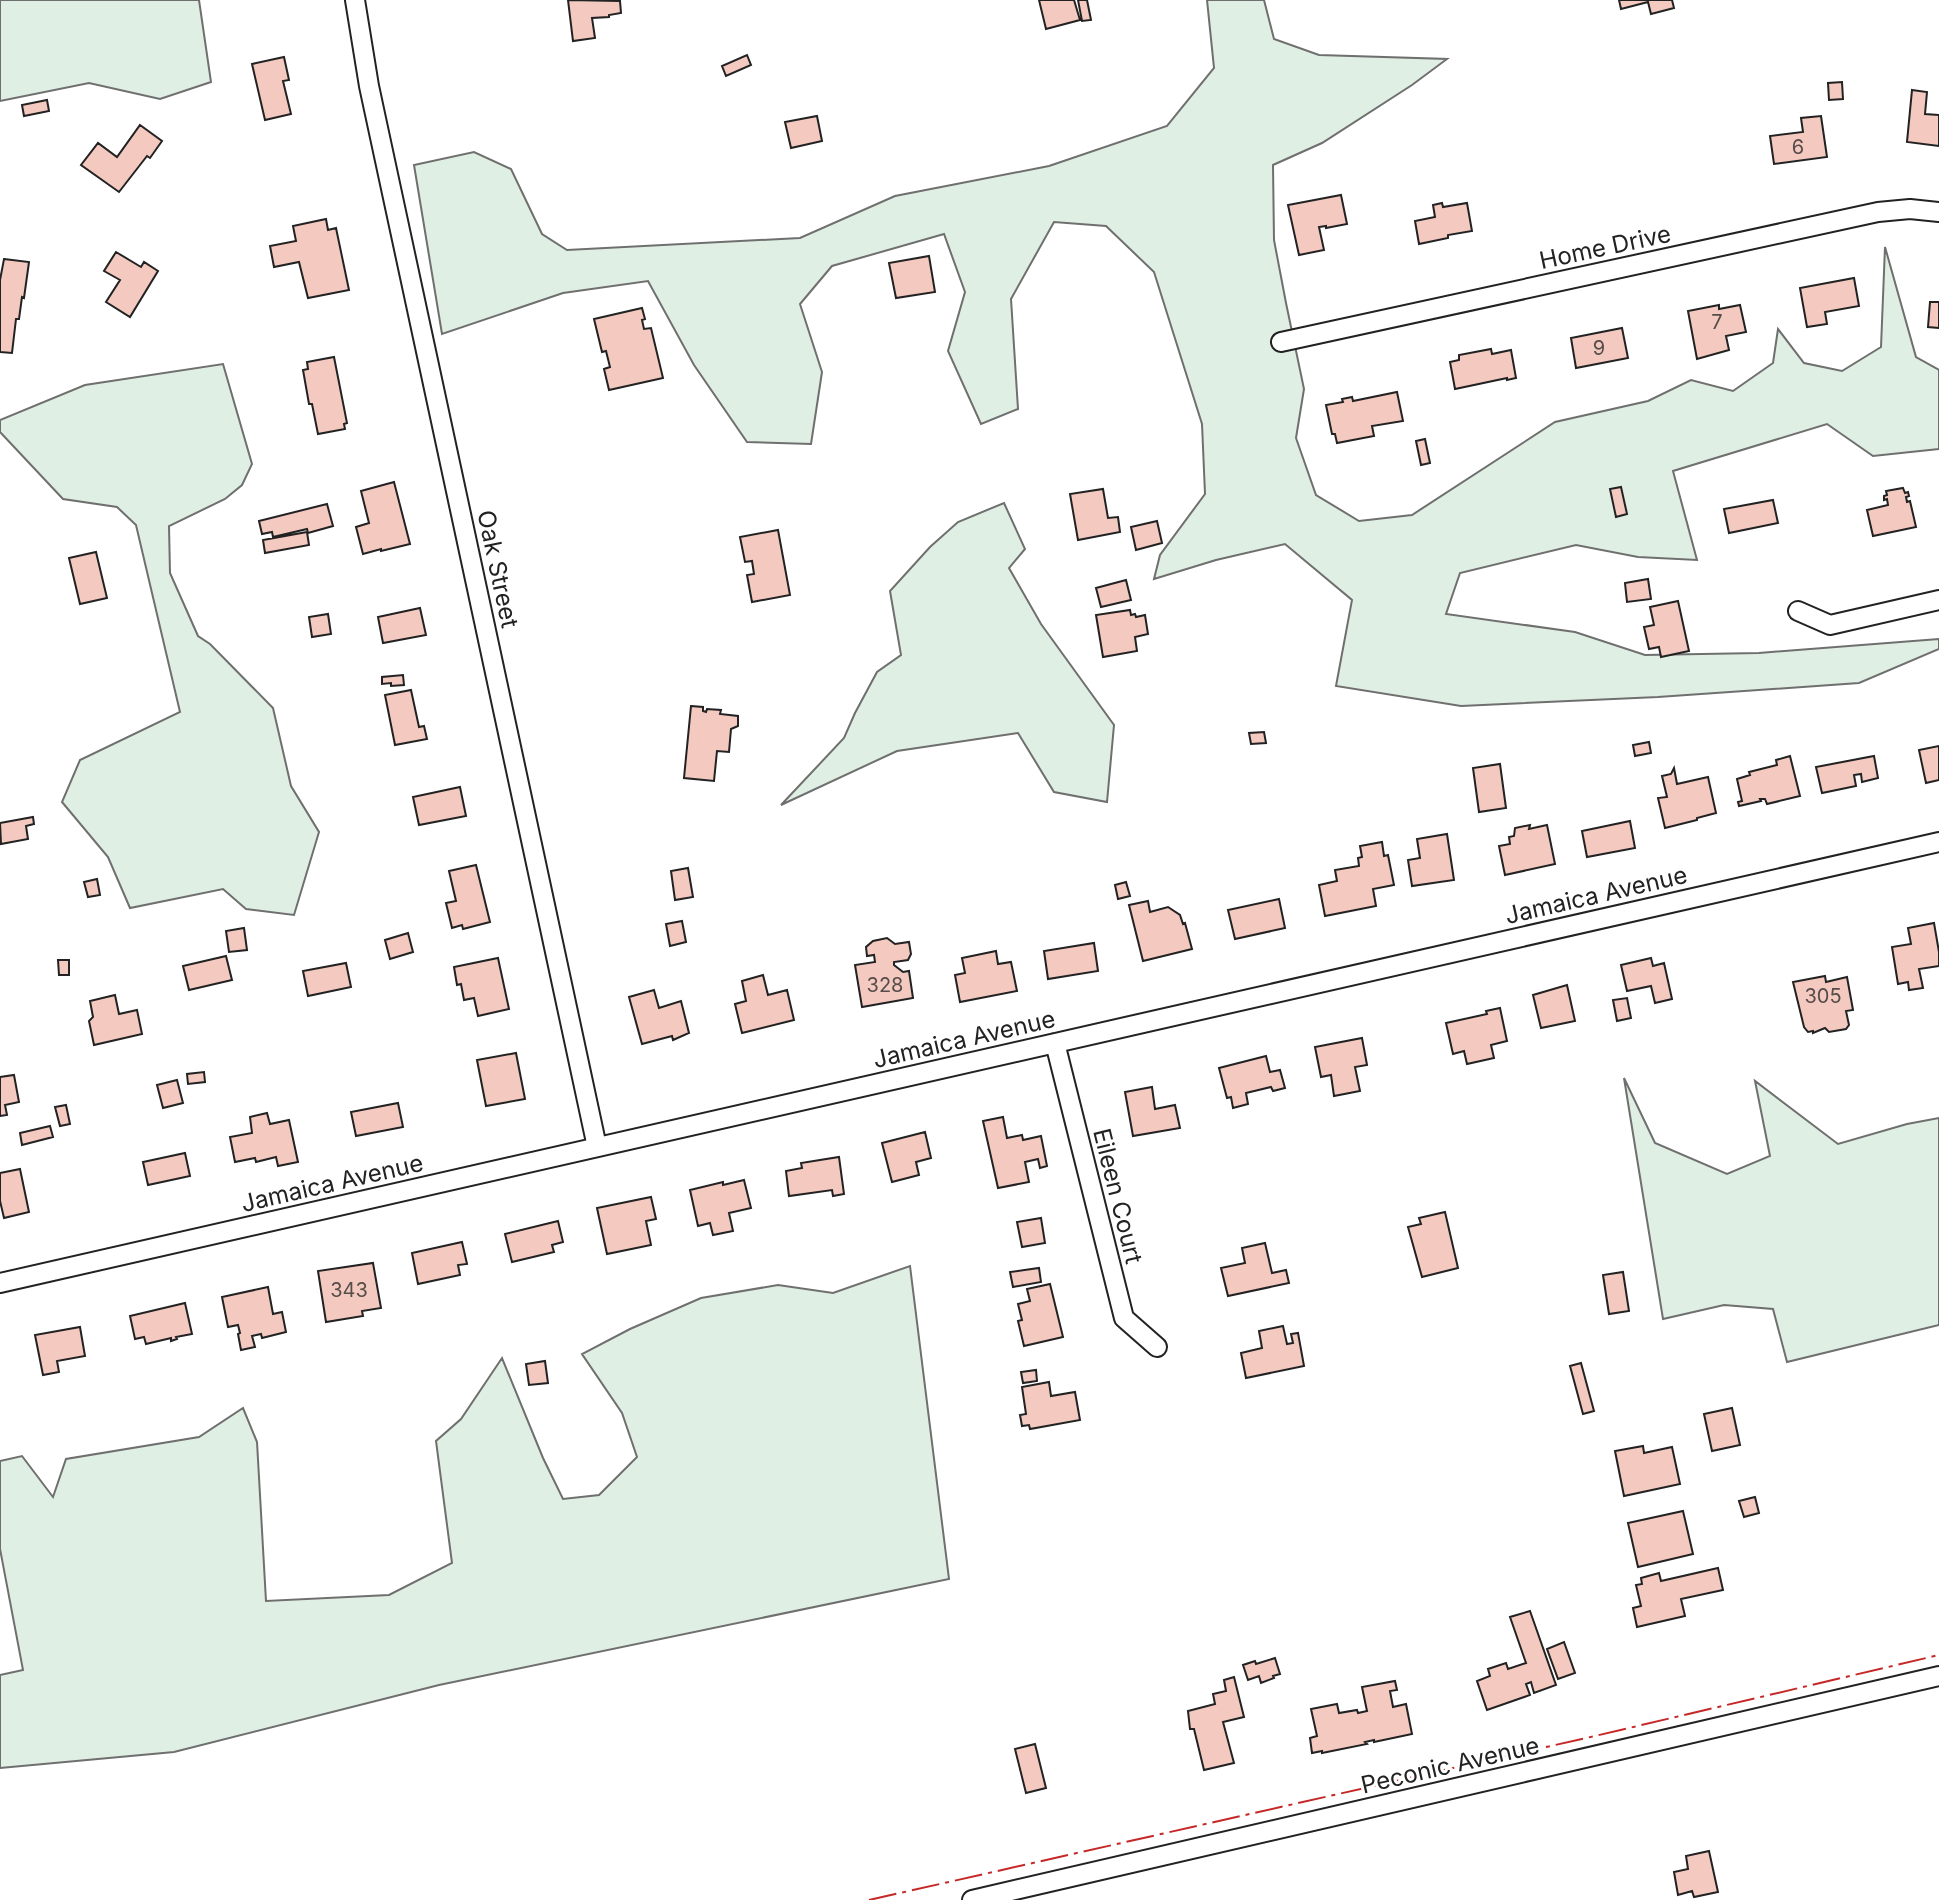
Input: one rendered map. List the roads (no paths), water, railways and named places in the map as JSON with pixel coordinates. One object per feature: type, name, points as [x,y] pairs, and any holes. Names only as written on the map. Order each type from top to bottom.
[{"type":"street","name":"Oak Street","points":[[355,0],[369,86],[597,1147]]},
{"type":"street","name":"Home Drive","points":[[1281,342],[1878,212],[1910,209],[1939,212]]},
{"type":"street","points":[[1798,611],[1830,625],[1939,600]]},
{"type":"street","name":"Jamaica Avenue","points":[[0,1283],[1939,842]]},
{"type":"street","name":"Eileen Court","points":[[1055,1043],[1124,1318],[1157,1347]]},
{"type":"street","name":"Peconic Avenue","points":[[972,1900],[1939,1676]]}]
